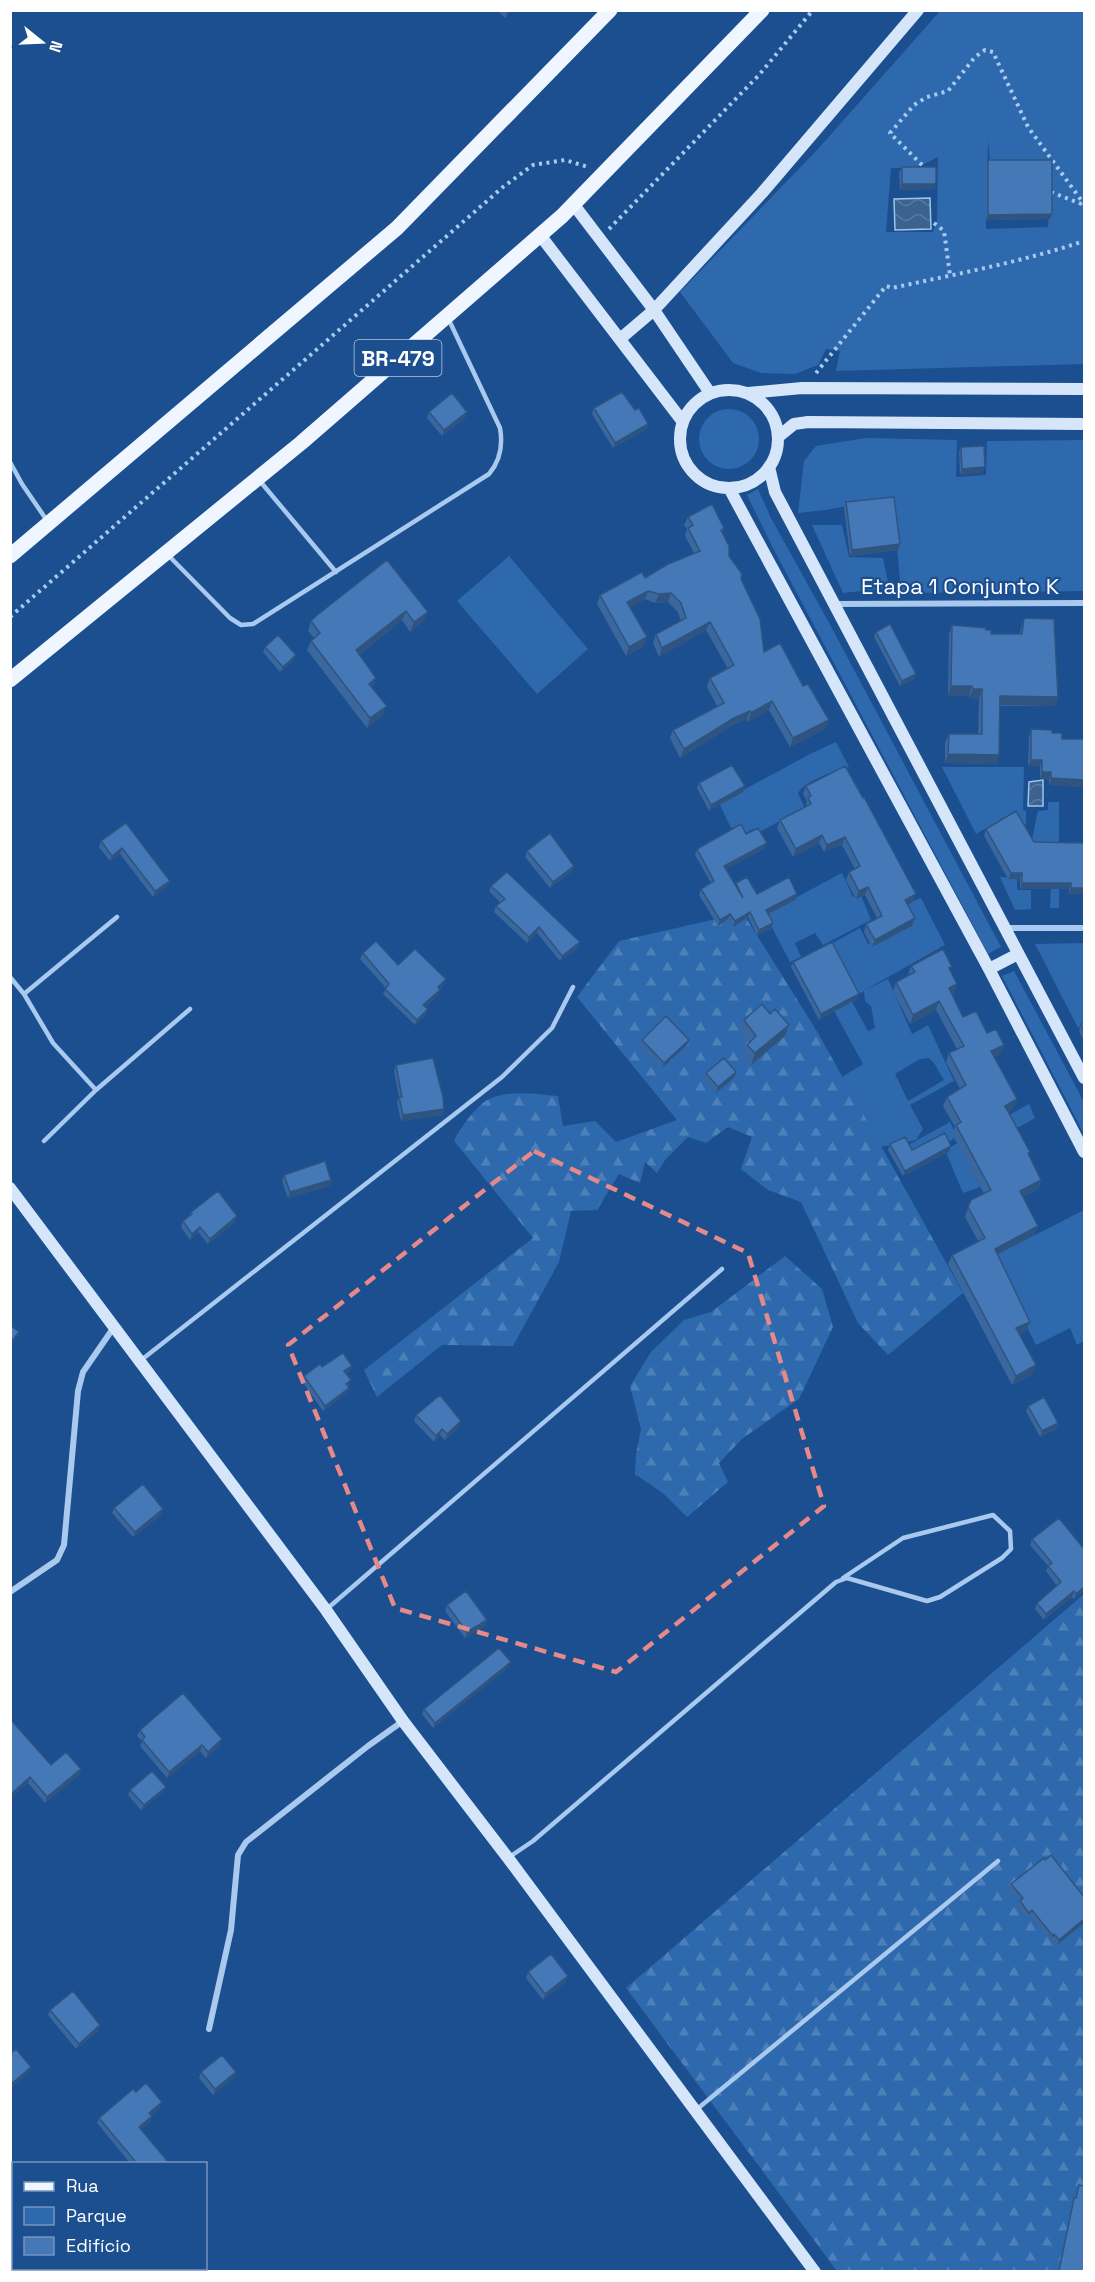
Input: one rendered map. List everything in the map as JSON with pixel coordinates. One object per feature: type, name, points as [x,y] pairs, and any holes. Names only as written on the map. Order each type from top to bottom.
[{"type":"main road","points":[[10,556],[397,228],[610,10]]},
{"type":"main road","name":"BR-479","points":[[10,680],[257,478],[574,205],[762,10]]},
{"type":"street","points":[[620,339],[654,310],[762,193],[918,10]]},
{"type":"street","points":[[574,205],[654,310],[710,393]]},
{"type":"street","points":[[540,235],[683,422]]},
{"type":"street","points":[[748,393],[763,404],[774,419],[778,437],[776,453],[769,467],[758,478],[744,486],[729,488],[710,484],[695,474],[684,459],[680,440],[683,422],[694,405],[710,393],[729,390],[748,393],[802,388],[1084,389]]},
{"type":"street","points":[[778,437],[794,424],[808,422],[1084,424]]},
{"type":"street","points":[[769,467],[775,492],[1084,1078]]},
{"type":"street","points":[[729,488],[989,969],[1084,1152]]},
{"type":"street","name":"Etapa 1 Conjunto K","points":[[835,604],[1084,603]]},
{"type":"street","points":[[1005,928],[1084,928]]},
{"type":"street","points":[[989,969],[1018,954]]},
{"type":"street","points":[[10,1188],[326,1610],[403,1721],[508,1858],[815,2271]]},
{"type":"street","points":[[10,1592],[57,1560],[64,1545],[78,1391],[83,1372],[114,1327]]},
{"type":"street","points":[[209,2029],[231,1930],[238,1855],[242,1848],[246,1842],[403,1721]]},
{"type":"lane","points":[[166,553],[230,618],[241,625],[253,624],[489,474],[496,466],[502,441],[500,428],[447,316]]},
{"type":"lane","points":[[10,462],[21,484],[50,524]]},
{"type":"lane","points":[[257,478],[336,572]]},
{"type":"lane","points":[[24,993],[117,917]]},
{"type":"lane","points":[[10,977],[24,993],[53,1043],[96,1090]]},
{"type":"lane","points":[[140,1361],[502,1077],[552,1028],[573,987]]},
{"type":"lane","points":[[44,1141],[96,1090],[190,1010]]},
{"type":"lane","points":[[326,1610],[722,1269]]},
{"type":"lane","points":[[508,1858],[533,1841],[836,1582],[903,1538],[993,1515],[1010,1531],[1011,1549],[1002,1558],[933,1600],[916,1599],[843,1578]]},
{"type":"lane","points":[[696,2110],[998,1861]]},
{"type":"path","points":[[599,239],[759,75],[813,10]]},
{"type":"path","points":[[922,165],[890,133],[914,105],[927,97],[948,91],[975,57],[985,50],[993,52],[1028,127],[1084,205]]},
{"type":"path","points":[[10,617],[503,187],[533,165],[564,160],[606,172]]},
{"type":"path","points":[[1051,192],[1084,205]]},
{"type":"path","points":[[934,223],[944,231],[950,275]]},
{"type":"path","points":[[802,388],[831,356],[886,286],[892,288],[950,275],[1057,250],[1084,241]]},
{"type":"highlighted area","points":[[534,1151],[748,1253],[824,1506],[616,1672],[395,1608],[288,1345]]},
{"type":"green space","points":[[940,11],[1084,11],[1084,364],[836,371],[840,351],[826,349],[818,365],[795,374],[761,373],[733,363],[680,292],[818,149]],"holes":[[[988,140],[990,161],[1053,160],[1048,227],[986,229]],[[938,157],[937,220],[933,232],[886,232],[891,168],[916,168]]]},
{"type":"green space","points":[[729,409],[746,414],[754,422],[759,439],[754,456],[746,464],[729,469],[712,464],[704,456],[699,439],[704,422],[712,414]]},
{"type":"green space","points":[[866,438],[957,440],[956,477],[986,475],[987,441],[1084,440],[1084,591],[901,593],[893,497],[798,513],[804,461],[816,446]]},
{"type":"green space","points":[[758,489],[771,518],[1001,947],[988,954],[773,548],[747,495]]},
{"type":"green space","points":[[812,525],[842,525],[849,557],[883,558],[889,588],[843,593]]},
{"type":"green space","points":[[509,556],[588,649],[537,694],[457,601]]},
{"type":"green space","points":[[836,742],[849,767],[814,780],[798,793],[809,818],[785,818],[756,834],[753,829],[742,835],[738,826],[731,828],[719,803]]},
{"type":"green space","points":[[942,767],[1024,767],[1023,810],[1026,811],[1026,824],[1019,827],[1014,812],[976,834]]},
{"type":"green space","points":[[1048,802],[1059,802],[1059,908],[1050,908],[1051,887],[1031,844],[1038,811],[1048,810]]},
{"type":"green space","points":[[842,873],[853,897],[861,895],[871,920],[823,945],[815,933],[795,943],[801,957],[790,962],[765,914]]},
{"type":"green space","points":[[1000,877],[1017,878],[1017,890],[1031,890],[1031,909],[1015,910]]},
{"type":"green space","points":[[921,898],[945,945],[865,990],[888,979],[912,1034],[928,1025],[954,1081],[910,1105],[923,1129],[916,1140],[880,1147],[842,1077],[863,1064],[833,1009],[851,1000],[868,1031],[875,1028],[871,1006],[865,1001],[864,991],[855,996],[829,945],[860,928],[868,944],[909,923],[903,905]],"holes":[[[929,1058],[944,1080],[908,1101],[895,1074],[920,1059]]]},
{"type":"green space","points":[[743,913],[818,1033],[963,1293],[888,1355],[858,1323],[801,1202],[768,1190],[741,1169],[752,1137],[728,1127],[706,1143],[688,1137],[665,1160],[657,1173],[645,1162],[640,1183],[619,1174],[597,1210],[571,1211],[559,1262],[513,1346],[442,1345],[377,1397],[364,1370],[533,1238],[454,1141],[465,1123],[475,1110],[491,1098],[516,1093],[558,1096],[563,1126],[595,1121],[616,1142],[677,1120],[577,997],[619,941]]},
{"type":"green space","points":[[1084,943],[1084,1022],[1078,1028],[1035,944]]},
{"type":"green space","points":[[1014,971],[1084,1102],[1084,1134],[1002,976]]},
{"type":"green space","points":[[1029,1104],[1035,1118],[980,1149],[964,1153],[980,1187],[963,1193],[945,1150]]},
{"type":"green space","points":[[950,1122],[957,1136],[943,1147],[911,1151],[910,1144]]},
{"type":"green space","points":[[1084,1210],[1084,1341],[1077,1345],[1070,1328],[1036,1345],[992,1257]]},
{"type":"green space","points":[[785,1256],[822,1289],[833,1327],[799,1399],[743,1438],[719,1463],[728,1482],[687,1517],[664,1494],[635,1474],[641,1429],[630,1386],[651,1352],[684,1320],[711,1312]]},
{"type":"green space","points":[[1084,1594],[1084,2271],[837,2271],[626,1988]]},
{"type":"water","points":[[930,198],[931,229],[895,230],[894,199]]},
{"type":"water","points":[[1043,780],[1043,806],[1028,806],[1029,782]]},
{"type":"building","points":[[988,160],[1052,160],[1052,214],[988,215]]},
{"type":"building","points":[[902,167],[936,167],[936,184],[902,184]]},
{"type":"building","points":[[622,392],[635,410],[639,408],[648,424],[615,443],[594,408]]},
{"type":"building","points":[[452,393],[467,412],[444,430],[429,412]]},
{"type":"building","points":[[984,446],[985,467],[962,469],[961,447]]},
{"type":"building","points":[[894,497],[900,544],[852,550],[846,502]]},
{"type":"building","points":[[712,504],[724,528],[721,530],[729,546],[729,556],[742,574],[741,579],[760,619],[764,652],[780,643],[803,686],[808,684],[829,720],[793,738],[772,701],[751,713],[750,711],[734,718],[684,749],[673,730],[724,703],[710,678],[734,665],[710,622],[662,648],[656,634],[686,618],[681,603],[671,593],[659,594],[648,591],[627,602],[647,637],[629,647],[600,595],[642,572],[645,578],[668,564],[700,551],[688,528],[693,525],[688,517]]},
{"type":"building","points":[[387,560],[428,612],[414,622],[406,611],[356,650],[376,678],[369,684],[387,706],[370,718],[311,641],[320,633],[311,621]]},
{"type":"building","points":[[1024,618],[1054,619],[1058,697],[1000,696],[999,755],[948,754],[949,734],[982,734],[982,689],[973,689],[972,686],[951,686],[952,625],[986,628],[986,630],[991,630],[991,634],[1022,634]]},
{"type":"building","points":[[890,624],[916,674],[902,681],[876,632]]},
{"type":"building","points":[[278,635],[296,655],[283,667],[265,647]]},
{"type":"building","points":[[1031,729],[1062,733],[1062,739],[1084,739],[1084,780],[1051,778],[1051,772],[1042,772],[1042,760],[1031,760]]},
{"type":"building","points":[[732,765],[745,786],[711,805],[699,783]]},
{"type":"building","points":[[845,766],[916,894],[905,900],[915,918],[875,940],[866,924],[882,916],[868,887],[859,891],[849,872],[860,866],[845,837],[827,845],[822,835],[796,849],[780,820],[811,804],[808,798],[811,796],[806,786]]},
{"type":"building","points":[[1016,811],[1034,842],[1084,843],[1084,888],[1071,888],[1071,883],[1022,883],[1022,873],[1011,873],[986,829]]},
{"type":"building","points":[[126,823],[170,881],[155,891],[122,848],[112,856],[101,841]]},
{"type":"building","points":[[741,824],[746,834],[758,828],[767,843],[724,866],[743,898],[736,883],[747,877],[757,894],[789,877],[797,894],[766,910],[773,923],[759,930],[750,912],[735,921],[730,914],[720,920],[701,889],[714,881],[697,849]]},
{"type":"building","points":[[550,833],[574,866],[553,882],[527,851]]},
{"type":"building","points":[[507,872],[580,942],[562,956],[539,927],[529,937],[496,906],[505,899],[491,886]]},
{"type":"building","points":[[376,941],[398,965],[415,949],[446,979],[438,987],[440,990],[423,1005],[428,1009],[417,1020],[385,989],[389,984],[363,953]]},
{"type":"building","points":[[832,942],[859,994],[821,1014],[793,962]]},
{"type":"building","points":[[943,949],[957,984],[949,988],[963,1017],[976,1011],[987,1033],[996,1029],[1004,1045],[991,1051],[1017,1099],[1005,1106],[1030,1152],[1028,1153],[1041,1180],[1020,1191],[1038,1226],[995,1249],[1030,1322],[1016,1328],[1036,1365],[1016,1376],[952,1255],[985,1238],[968,1207],[971,1200],[991,1190],[956,1125],[961,1122],[947,1097],[966,1085],[949,1053],[964,1046],[939,1001],[913,1015],[896,982],[915,972],[911,966]]},
{"type":"building","points":[[762,1004],[770,1014],[775,1009],[789,1025],[755,1053],[747,1045],[756,1036],[744,1020]]},
{"type":"building","points":[[666,1016],[689,1040],[664,1063],[642,1040]]},
{"type":"building","points":[[433,1058],[444,1109],[403,1115],[396,1065]]},
{"type":"building","points":[[724,1058],[736,1072],[718,1087],[706,1073]]},
{"type":"building","points":[[945,1133],[951,1146],[905,1171],[890,1144],[905,1137],[912,1150]]},
{"type":"building","points":[[325,1161],[331,1180],[290,1192],[284,1175]]},
{"type":"building","points":[[218,1191],[237,1216],[210,1239],[200,1227],[192,1234],[183,1221]]},
{"type":"building","points":[[10,1325],[19,1332],[10,1343]]},
{"type":"building","points":[[343,1353],[352,1366],[344,1371],[351,1380],[346,1384],[349,1388],[325,1406],[304,1376],[320,1364],[322,1367]]},
{"type":"building","points":[[440,1395],[461,1421],[447,1434],[442,1429],[436,1436],[416,1415]]},
{"type":"building","points":[[1044,1397],[1058,1423],[1042,1431],[1028,1406]]},
{"type":"building","points":[[143,1484],[163,1509],[135,1532],[114,1508]]},
{"type":"building","points":[[1059,1518],[1084,1549],[1084,1587],[1076,1594],[1074,1591],[1046,1614],[1037,1603],[1061,1582],[1048,1566],[1052,1563],[1032,1539]]},
{"type":"building","points":[[466,1591],[487,1620],[467,1632],[447,1605]]},
{"type":"building","points":[[499,1648],[511,1662],[435,1723],[424,1709]]},
{"type":"building","points":[[183,1693],[222,1739],[208,1752],[202,1745],[169,1772],[142,1740],[145,1737],[140,1730]]},
{"type":"building","points":[[10,1719],[51,1765],[66,1752],[81,1769],[47,1797],[30,1777],[10,1795]]},
{"type":"building","points":[[152,1771],[166,1787],[144,1805],[130,1790]]},
{"type":"building","points":[[1051,1855],[1084,1897],[1084,1919],[1059,1940],[1032,1910],[1029,1913],[1020,1901],[1023,1898],[1011,1884]]},
{"type":"building","points":[[551,1954],[568,1976],[545,1994],[528,1972]]},
{"type":"building","points":[[73,1991],[100,2025],[79,2044],[50,2010]]},
{"type":"building","points":[[16,2049],[31,2067],[10,2085],[10,2054]]},
{"type":"building","points":[[222,2055],[236,2072],[215,2089],[201,2072]]},
{"type":"building","points":[[146,2083],[162,2102],[149,2113],[152,2116],[139,2127],[168,2162],[134,2162],[135,2161],[99,2118],[133,2089],[136,2092]]},
{"type":"building","points":[[1079,2185],[1084,2186],[1084,2271],[1059,2271],[1074,2198],[1076,2198]]}]
